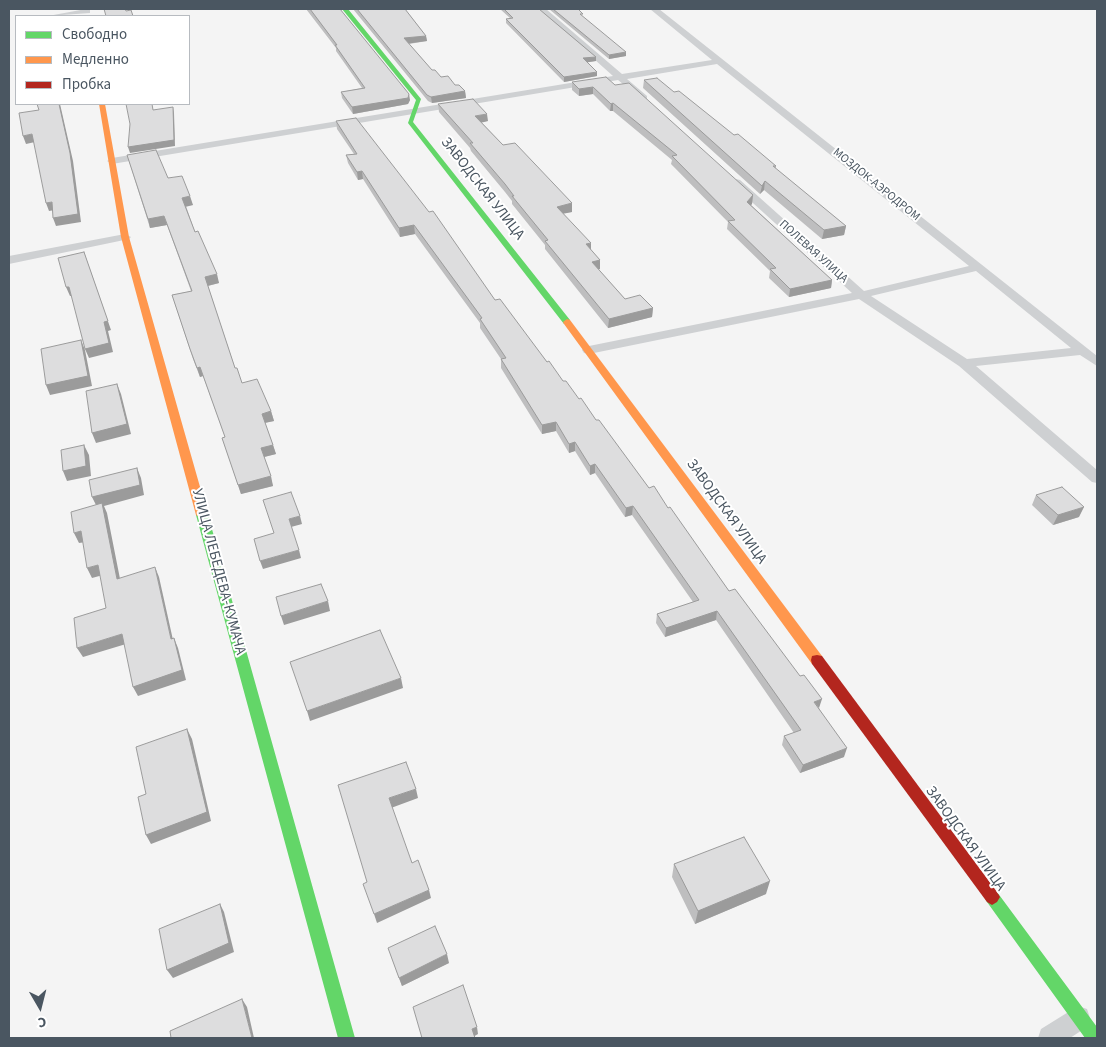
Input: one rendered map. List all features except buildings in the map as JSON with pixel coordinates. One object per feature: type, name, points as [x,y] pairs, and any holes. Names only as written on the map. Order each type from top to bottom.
[{"type":"street","name":"ЗАВОДСКАЯ УЛИЦА","points":[[345,9],[419,100],[410,122],[589,350],[1078,1018],[1095,1038]]},
{"type":"street","points":[[542,9],[650,103]]},
{"type":"street","name":"МОЗДОК-АЭРОДРОМ","points":[[654,9],[1097,362]]},
{"type":"street","points":[[61,15],[87,12]]},
{"type":"street","points":[[112,161],[719,61]]},
{"type":"street","name":"УЛИЦА ЛЕБЕДЕВА-КУМАЧА","points":[[102,105],[125,237],[347,1038]]},
{"type":"street","name":"ПОЛЕВАЯ УЛИЦА","points":[[730,176],[861,295],[964,363],[1097,478]]},
{"type":"street","points":[[9,260],[125,237]]},
{"type":"street","points":[[589,350],[861,295],[978,267]]},
{"type":"street","points":[[964,363],[1083,350]]},
{"type":"street","points":[[1050,1038],[1078,1018]]},
{"type":"traffic: fast","points":[[345,9],[419,100],[410,122],[567,322]]},
{"type":"traffic: fast","points":[[202,515],[347,1038]]},
{"type":"traffic: fast","points":[[992,897],[1095,1038]]},
{"type":"traffic: slow","points":[[102,105],[125,237],[202,515]]},
{"type":"traffic: slow","points":[[567,322],[817,660]]},
{"type":"traffic: jam","points":[[817,660],[992,897]]}]
